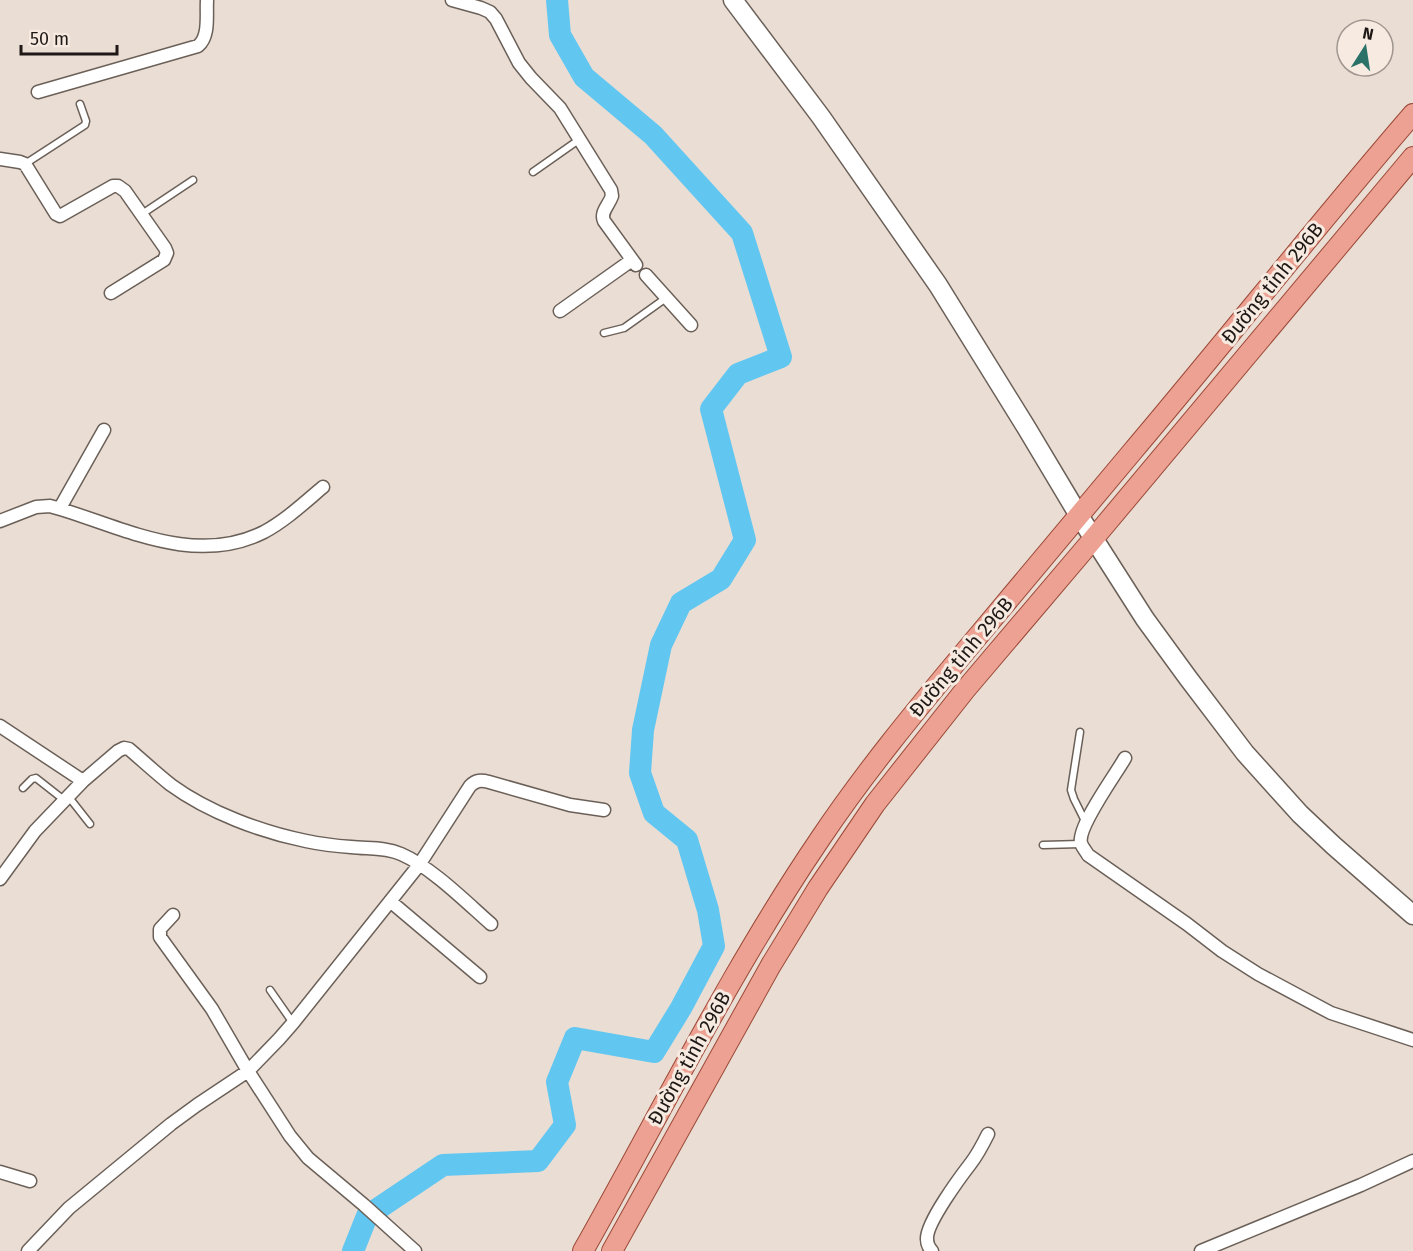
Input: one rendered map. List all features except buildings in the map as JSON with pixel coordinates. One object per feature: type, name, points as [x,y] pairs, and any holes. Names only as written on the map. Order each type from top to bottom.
[{"type":"main road","name":"Đường tỉnh 296B","points":[[583,1251],[756,939],[818,842],[866,774],[1078,514],[1138,446],[1413,114]]},
{"type":"main road","name":"Đường tỉnh 296B","points":[[612,1251],[771,965],[818,888],[875,804],[965,690],[1413,157]]},
{"type":"street","points":[[38,92],[198,46],[204,41],[206,33],[207,0]]},
{"type":"street","points":[[452,0],[481,8],[490,12],[496,19],[519,63],[561,108],[611,190],[612,196],[602,217],[634,263],[560,311]]},
{"type":"street","points":[[733,0],[821,117],[938,285],[1145,619],[1245,753],[1300,814],[1413,915]]},
{"type":"street","points":[[0,159],[25,164],[56,214],[60,216],[112,186],[118,186],[124,190],[165,248],[166,253],[164,260],[111,293]]},
{"type":"street","points":[[646,274],[691,326]]},
{"type":"street","points":[[60,508],[104,430]]},
{"type":"street","points":[[0,521],[36,507],[50,506],[155,540],[178,545],[212,546],[238,541],[263,532],[286,519],[323,487]]},
{"type":"street","points":[[0,726],[83,781]]},
{"type":"street","points":[[0,879],[35,831],[83,781],[124,748],[129,749],[192,798],[238,820],[306,841],[389,850],[401,854],[419,865],[491,924]]},
{"type":"street","points":[[1125,758],[1081,834],[1081,844],[1088,855],[1222,951],[1258,974],[1331,1013],[1413,1040]]},
{"type":"street","points":[[28,1251],[69,1208],[162,1131],[248,1071],[293,1023],[419,865],[470,786],[475,782],[481,780],[570,805],[604,810]]},
{"type":"street","points":[[390,901],[480,977]]},
{"type":"street","points":[[173,915],[160,929],[160,938],[212,1009],[290,1136],[308,1158],[415,1251]]},
{"type":"street","points":[[932,1251],[926,1237],[930,1227],[988,1134]]},
{"type":"street","points":[[1201,1251],[1413,1161]]},
{"type":"street","points":[[0,1172],[30,1181]]},
{"type":"lane","points":[[25,164],[85,125],[86,121],[80,104]]},
{"type":"lane","points":[[533,172],[580,139]]},
{"type":"lane","points":[[141,214],[193,180]]},
{"type":"lane","points":[[604,333],[624,328],[667,297]]},
{"type":"lane","points":[[1080,732],[1071,790],[1086,822]]},
{"type":"lane","points":[[23,788],[36,778],[67,798],[90,824]]},
{"type":"lane","points":[[1043,845],[1081,844]]},
{"type":"lane","points":[[270,990],[293,1023]]},
{"type":"waterway","points":[[353,1251],[367,1216],[443,1165],[538,1161],[565,1125],[557,1082],[575,1038],[654,1052],[681,1008],[714,946],[708,910],[687,840],[654,813],[640,773],[643,730],[661,645],[681,603],[721,579],[745,540],[711,409],[738,374],[781,357],[742,233],[653,135],[584,77],[560,35],[557,0]]}]
